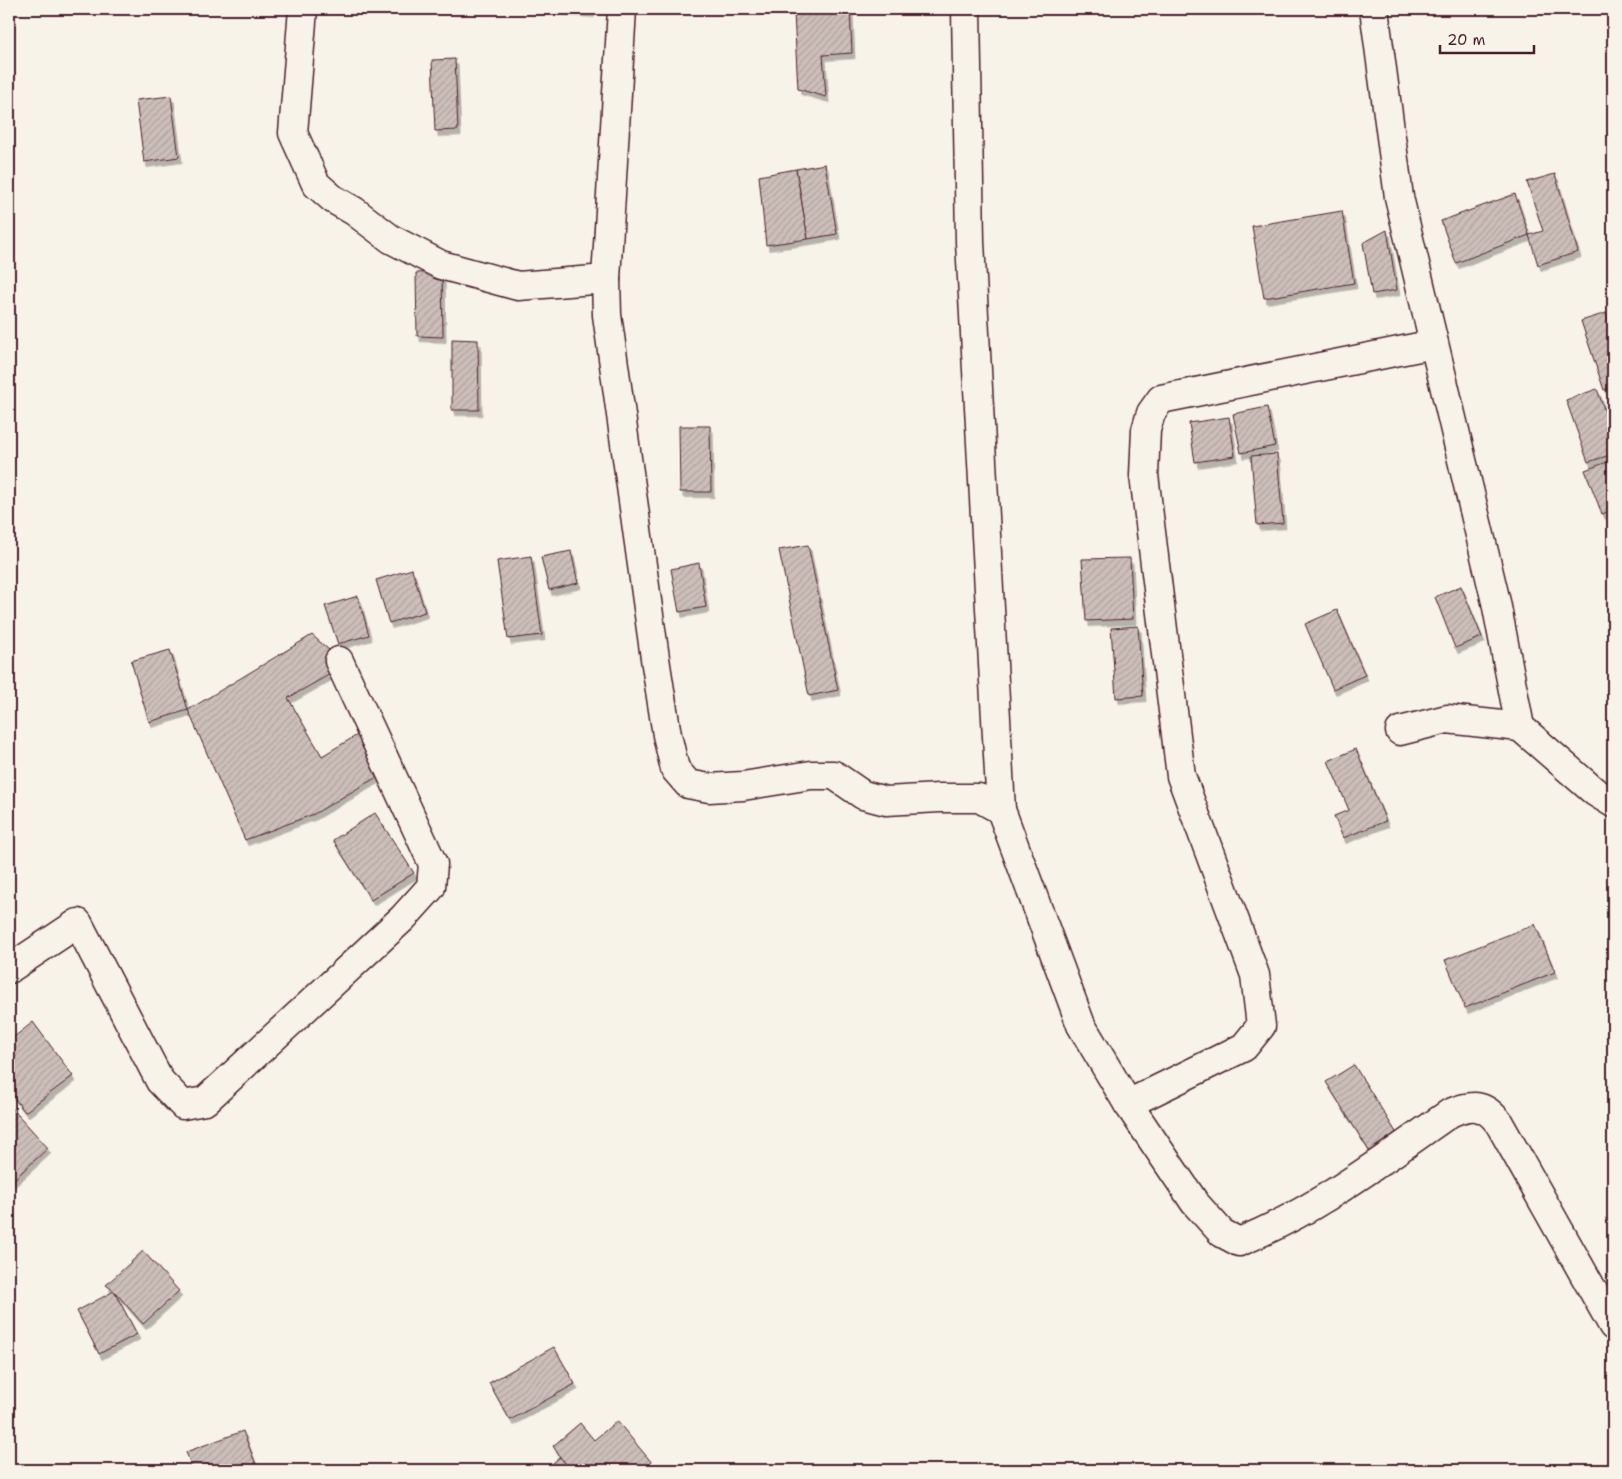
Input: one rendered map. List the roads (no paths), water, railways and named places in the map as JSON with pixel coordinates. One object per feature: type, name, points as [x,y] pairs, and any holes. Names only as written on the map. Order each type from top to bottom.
[{"type":"street","points":[[302,9],[293,133],[316,184],[333,199],[354,211],[391,238],[441,265],[518,286],[606,279]]},
{"type":"street","points":[[622,9],[606,279],[607,315],[656,665],[675,769],[688,784],[709,788],[743,786],[811,775],[834,776],[863,795],[886,801],[979,798],[1001,810]]},
{"type":"street","points":[[966,9],[970,242],[1001,810],[1081,1024],[1128,1104],[1195,1202],[1222,1233],[1239,1242],[1259,1234],[1336,1192],[1450,1113],[1463,1107],[1480,1106],[1492,1113],[1499,1123],[1613,1326]]},
{"type":"street","points":[[1374,9],[1399,198],[1496,602],[1520,726]]},
{"type":"street","points":[[1128,1104],[1244,1048],[1260,1026],[1255,975],[1182,776],[1144,475],[1146,430],[1150,413],[1162,400],[1434,344]]},
{"type":"street","points":[[9,969],[78,923],[160,1081],[182,1105],[205,1102],[403,918],[431,887],[434,864],[339,661]]},
{"type":"street","points":[[1400,732],[1447,719],[1520,726],[1595,792],[1613,803]]}]
